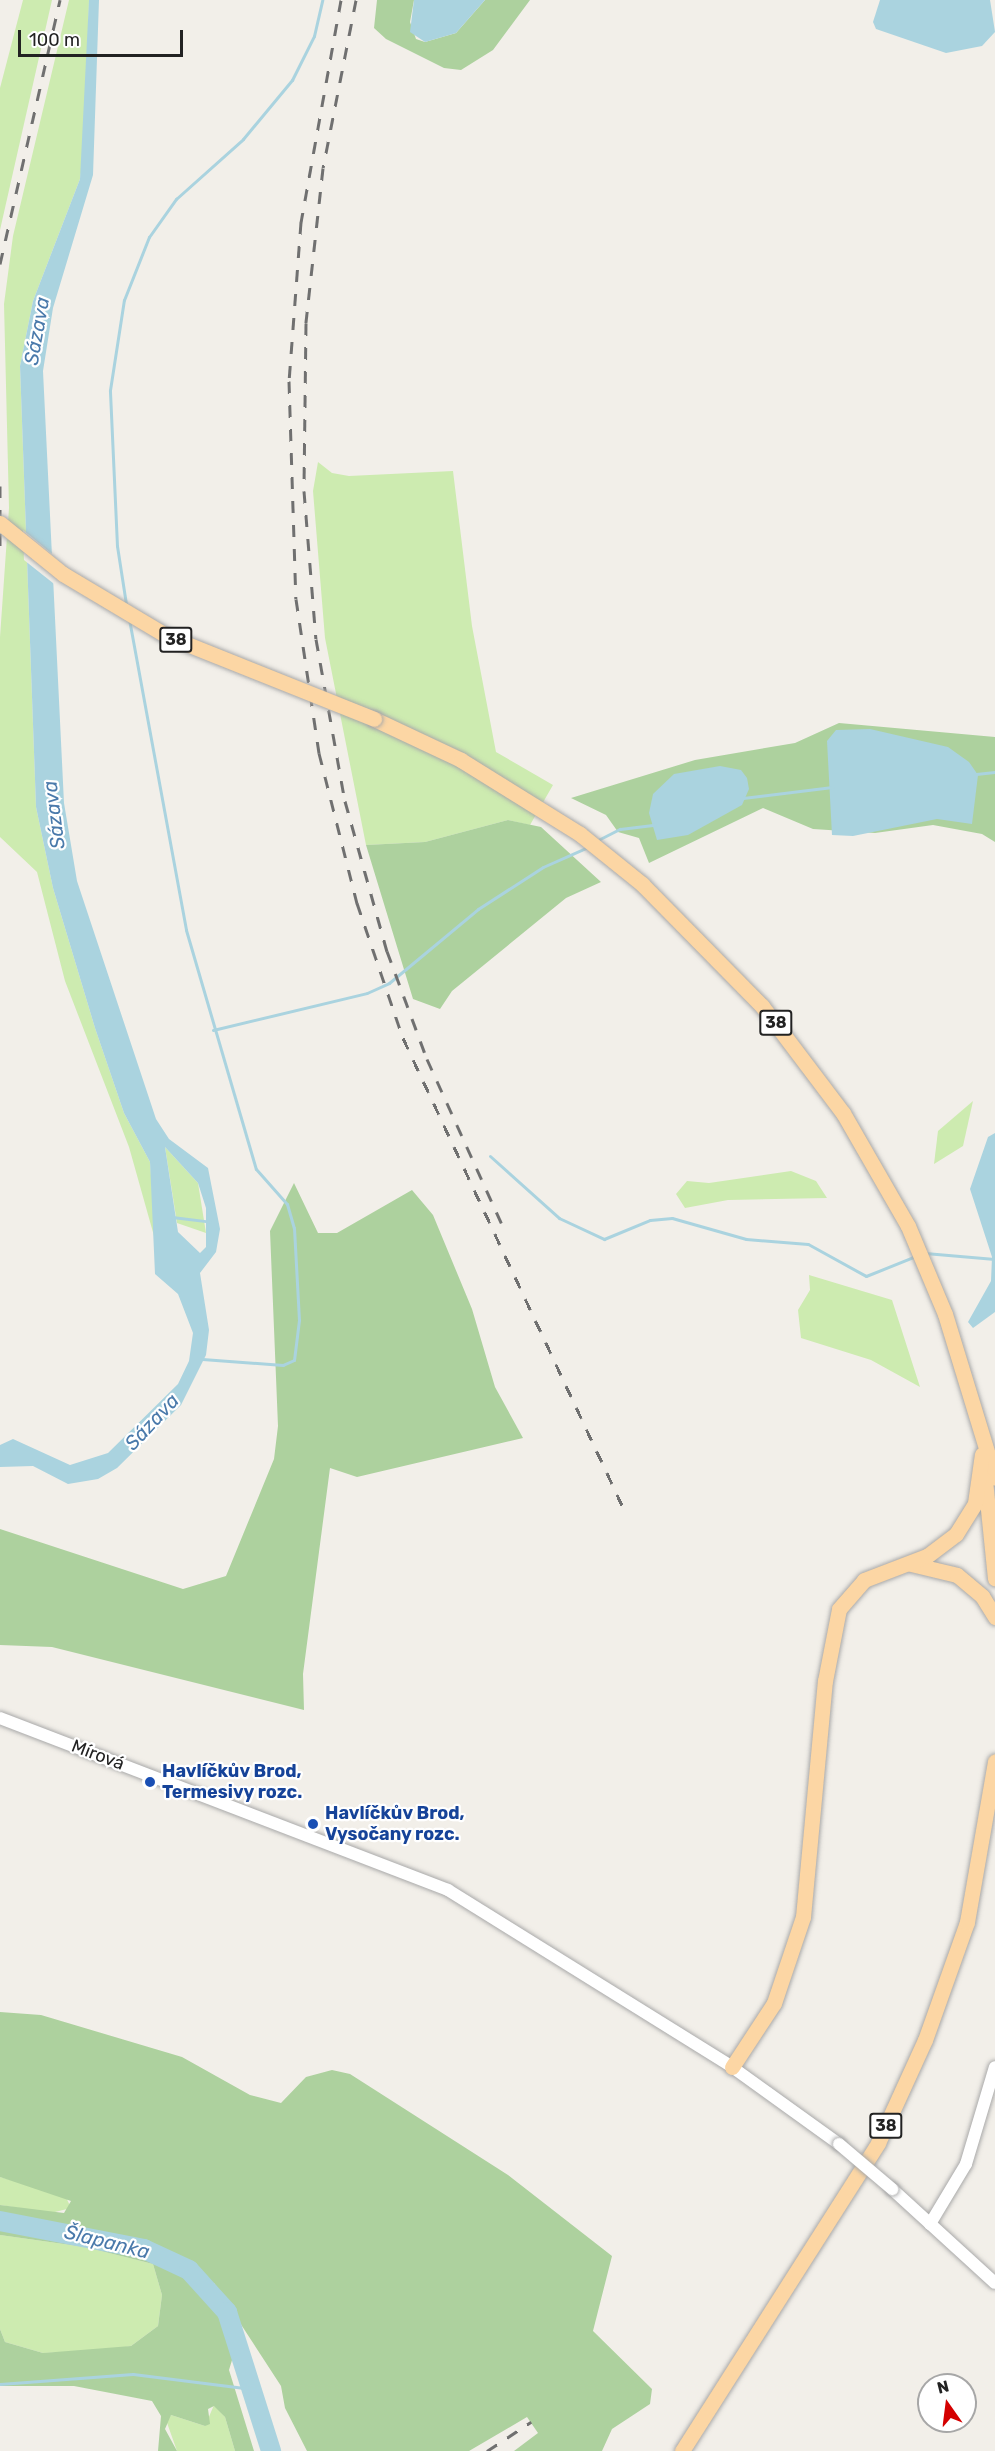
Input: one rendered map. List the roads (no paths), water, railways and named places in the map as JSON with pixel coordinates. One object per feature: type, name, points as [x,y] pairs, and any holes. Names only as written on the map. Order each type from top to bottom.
[{"type":"main road","name":"38","points":[[0,523],[63,574],[167,636],[374,719],[461,760],[580,834],[706,945],[762,1006],[843,1113],[908,1226],[927,1268],[982,1450],[995,1578]]},
{"type":"main road","points":[[982,1450],[995,1478]]},
{"type":"main road","points":[[732,2067],[774,2003],[803,1917],[836,1618],[864,1580],[938,1550],[964,1524],[978,1491],[982,1450]]},
{"type":"main road","points":[[905,1564],[957,1575],[982,1596],[995,1617]]},
{"type":"main road","name":"38","points":[[682,2451],[872,2153],[920,2050],[966,1922],[995,1761]]},
{"type":"street","name":"Mírová","points":[[0,1718],[432,1883],[732,2067],[839,2144],[995,2283]]},
{"type":"street","points":[[930,2224],[977,2136],[995,2067]]},
{"type":"water","name":"Sázava","points":[[89,0],[99,0],[93,175],[53,308],[43,371],[64,803],[77,881],[156,1119],[169,1139],[208,1168],[220,1229],[216,1252],[200,1273],[209,1330],[206,1355],[181,1405],[117,1468],[98,1479],[68,1484],[33,1466],[0,1467],[0,1445],[13,1439],[70,1465],[108,1453],[178,1384],[189,1361],[193,1333],[178,1294],[155,1274],[150,1162],[124,1113],[95,1028],[53,888],[36,807],[20,366],[33,301],[80,179]],"holes":[[[165,1147],[198,1183],[206,1208],[206,1247],[200,1253],[178,1232]]]},
{"type":"water","points":[[414,0],[485,0],[456,33],[425,42],[410,32]]},
{"type":"water","points":[[880,0],[990,0],[995,32],[982,46],[946,53],[876,29],[873,22]]},
{"type":"water","points":[[870,729],[948,747],[969,762],[978,775],[972,824],[937,819],[853,836],[832,835],[827,741],[836,730]]},
{"type":"water","points":[[720,766],[741,770],[747,778],[749,789],[742,805],[688,835],[657,840],[649,813],[653,794],[674,774]]},
{"type":"water","points":[[995,1133],[995,1312],[973,1328],[968,1322],[991,1281],[992,1257],[970,1189],[988,1137]]},
{"type":"waterway","points":[[126,604],[117,546],[110,390],[124,300],[149,237],[176,199],[243,139],[292,80],[314,36],[322,0]]},
{"type":"waterway","points":[[129,619],[186,930],[256,1169],[287,1204],[294,1228],[299,1320],[294,1360],[283,1365],[202,1359]]},
{"type":"waterway","points":[[976,774],[995,772]]},
{"type":"waterway","points":[[743,798],[832,787]]},
{"type":"waterway","points":[[596,841],[620,829],[655,825]]},
{"type":"waterway","points":[[213,1030],[367,993],[389,983],[478,909],[543,867],[588,847]]},
{"type":"waterway","points":[[490,1156],[559,1218],[604,1239],[650,1220],[672,1218],[746,1239],[808,1244],[866,1276],[916,1256]]},
{"type":"waterway","points":[[172,1217],[210,1222]]},
{"type":"waterway","points":[[925,1253],[995,1259]]},
{"type":"waterway","name":"Šlapanka","points":[[0,2221],[144,2249],[189,2270],[227,2312],[271,2451]]},
{"type":"waterway","points":[[0,2384],[133,2374],[252,2389]]},
{"type":"railway","points":[[0,264],[60,0]]},
{"type":"railway","points":[[341,0],[301,222],[289,381],[296,599],[319,753],[357,903],[403,1038],[622,1505]]},
{"type":"railway","points":[[356,0],[323,168],[306,323],[304,491],[316,639],[345,801],[387,951],[427,1059],[504,1229]]},
{"type":"railway","points":[[0,486],[0,554]]},
{"type":"railway","points":[[487,2451],[531,2422]]},
{"type":"place","name":"Havlíčkův Brod, Termesivy rozc.","points":[[150,1782]]},
{"type":"place","name":"Havlíčkův Brod, Vysočany rozc.","points":[[313,1824]]}]
